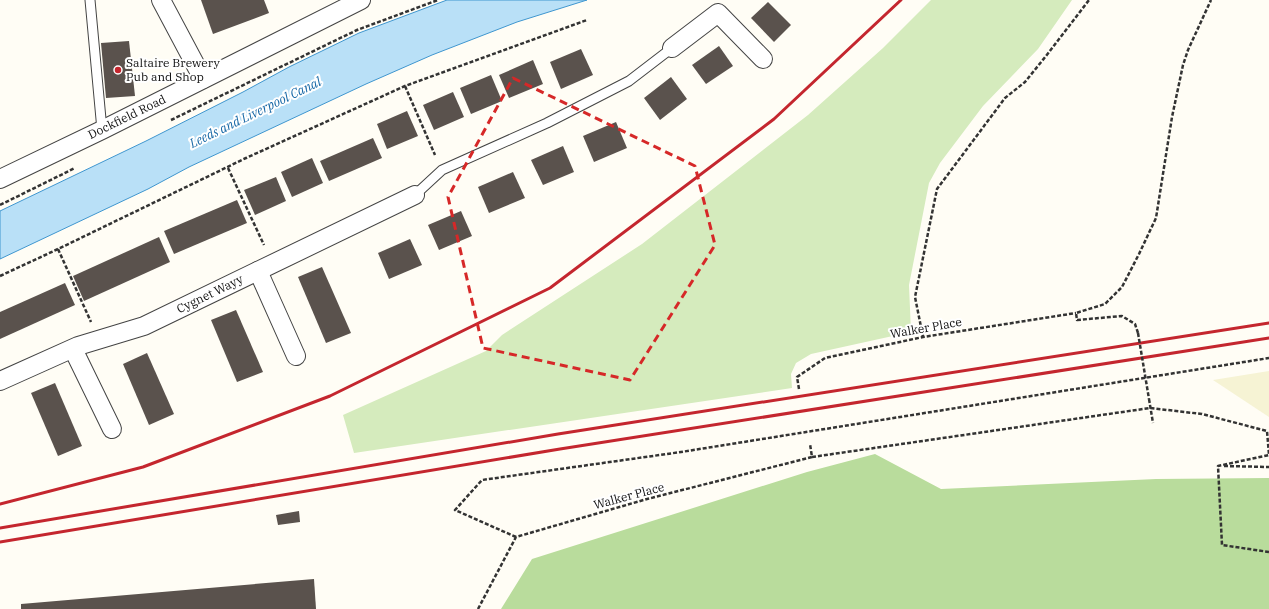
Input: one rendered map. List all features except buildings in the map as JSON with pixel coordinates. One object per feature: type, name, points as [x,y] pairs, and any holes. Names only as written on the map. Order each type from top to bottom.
[{"type":"street","points":[[161,0],[203,79]]},
{"type":"street","name":"Dockfield Road","points":[[0,179],[102,130],[361,0]]},
{"type":"street","points":[[672,48],[718,13],[763,59]]},
{"type":"street","name":"Cygnet Wayy","points":[[0,381],[73,349],[144,326],[415,194]]},
{"type":"street","points":[[265,267],[296,356]]},
{"type":"street","points":[[73,349],[112,429]]},
{"type":"lane","points":[[90,0],[102,130]]},
{"type":"lane","points":[[415,194],[442,170],[547,123],[629,81],[672,48]]},
{"type":"path","points":[[164,124],[357,30],[438,0]]},
{"type":"path","points":[[923,337],[915,297],[937,189],[1005,98],[1024,82],[1089,0]]},
{"type":"path","name":"Walker Place","points":[[798,389],[797,377],[825,358],[923,337],[1076,313],[1105,304],[1122,286],[1140,254],[1156,218],[1172,117],[1183,65],[1188,50],[1211,0]]},
{"type":"path","points":[[0,276],[405,86],[587,20]]},
{"type":"path","points":[[405,86],[442,170]]},
{"type":"path","points":[[0,205],[78,166]]},
{"type":"path","points":[[228,168],[265,267]]},
{"type":"path","points":[[58,249],[99,340]]},
{"type":"path","points":[[1076,313],[1077,320],[1122,316],[1135,324],[1138,333],[1153,423]]},
{"type":"path","points":[[478,609],[516,537],[455,510],[482,480],[696,449],[1269,358]]},
{"type":"path","name":"Walker Place","points":[[516,537],[647,500],[812,457],[1150,408],[1202,414],[1267,431],[1269,455],[1218,466]]},
{"type":"path","points":[[810,444],[812,457]]},
{"type":"path","points":[[1269,467],[1218,466],[1222,545],[1269,552]]},
{"type":"highlighted area","points":[[513,78],[695,166],[715,245],[630,380],[483,348],[448,197]]},
{"type":"shaded area","points":[[1269,371],[1269,417],[1213,380]]},
{"type":"green space","points":[[931,0],[1072,0],[1038,49],[983,106],[940,163],[929,183],[909,285],[911,332],[811,354],[796,363],[791,374],[792,388],[354,453],[343,415],[486,351],[502,335],[642,244],[808,115],[883,48]]},
{"type":"green space","points":[[875,454],[941,489],[1156,479],[1269,478],[1269,609],[501,609],[532,559],[807,472]]},
{"type":"water","name":"Leeds and Liverpool Canal","points":[[447,0],[587,0],[517,22],[432,55],[366,84],[189,167],[148,189],[0,259],[0,211],[146,141],[289,67],[359,33]]},
{"type":"railway","points":[[0,504],[143,467],[330,396],[550,288],[774,119],[901,0]]},
{"type":"railway","points":[[0,528],[558,434],[1269,323]]},
{"type":"railway","points":[[0,542],[560,449],[1269,338]]},
{"type":"place","name":"Saltaire Brewery Pub and Shop","points":[[118,70]]}]
